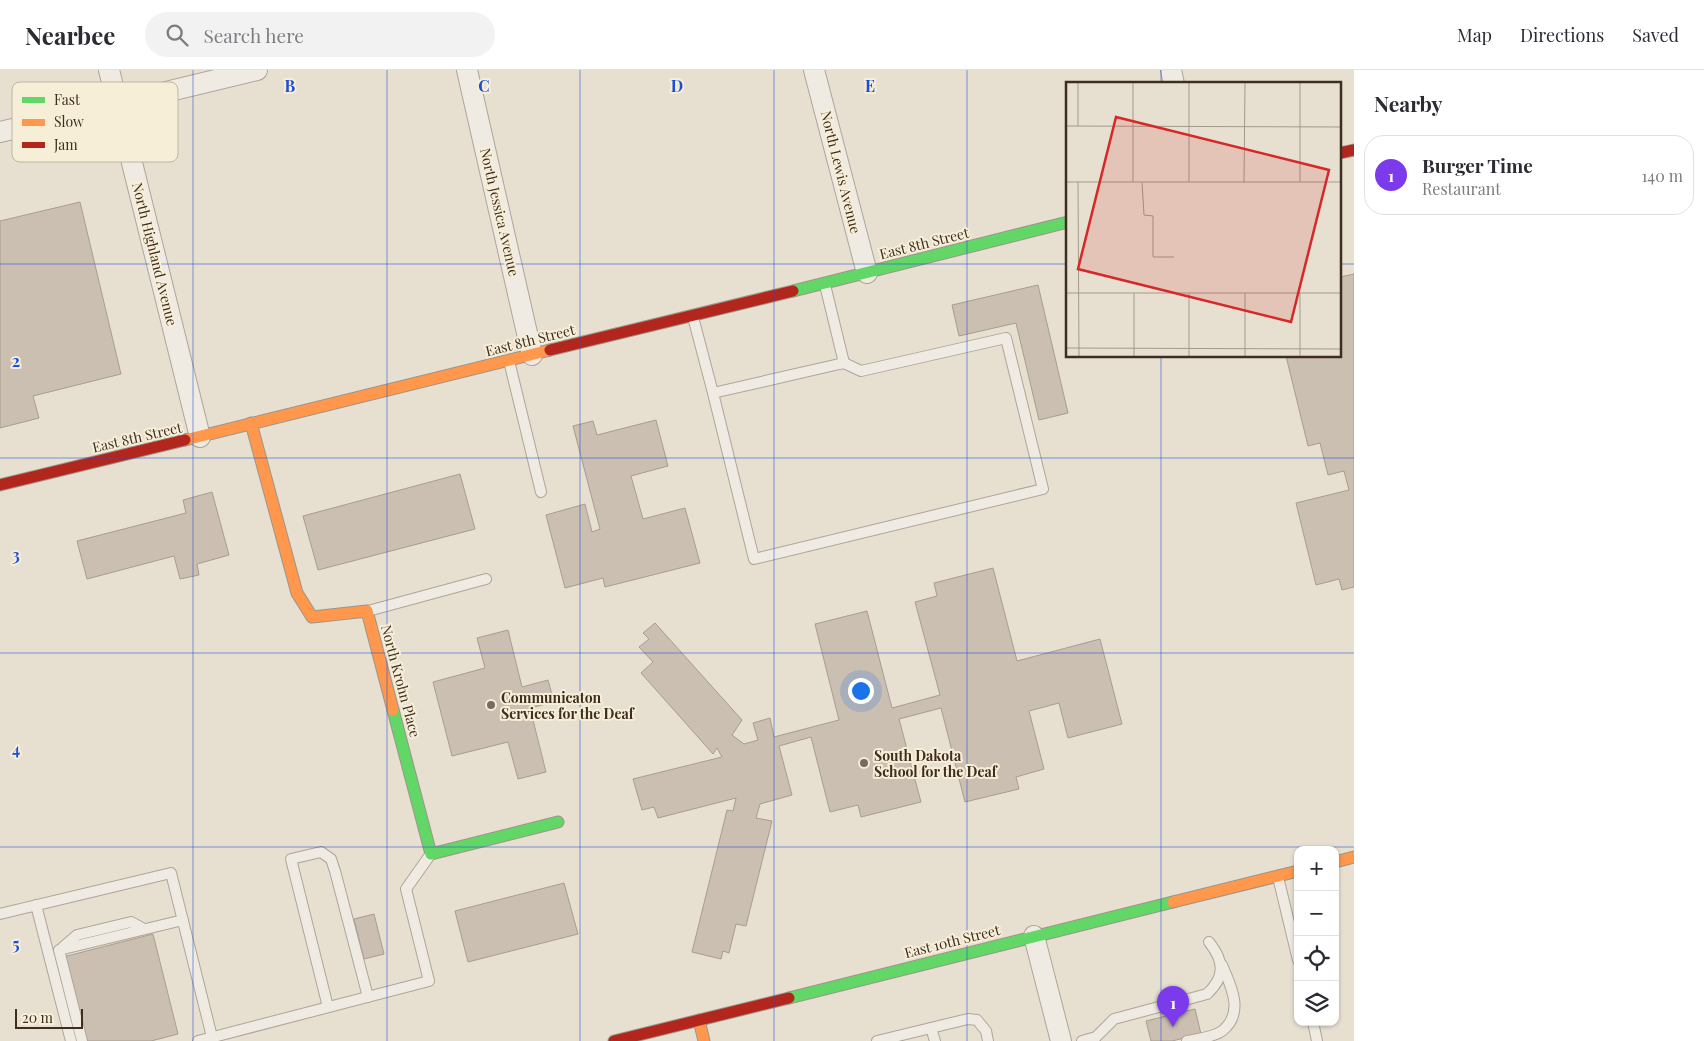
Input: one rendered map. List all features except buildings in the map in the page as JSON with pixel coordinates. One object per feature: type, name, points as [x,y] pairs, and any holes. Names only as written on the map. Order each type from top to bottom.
[{"type":"street","points":[[178,89],[256,70]]},
{"type":"street","name":"North Jessica Avenue","points":[[467,70],[532,355]]},
{"type":"street","name":"North Lewis Avenue","points":[[814,70],[866,274]]},
{"type":"street","name":"North Highland Avenue","points":[[132,162],[200,437]]},
{"type":"street","name":"East 8th Street","points":[[0,485],[866,274],[1066,223]]},
{"type":"street","name":"North Krohn Place","points":[[251,424],[297,593],[312,617],[367,611],[431,854]]},
{"type":"street","points":[[431,854],[558,822]]},
{"type":"street","points":[[1339,861],[1354,857]]},
{"type":"street","name":"East 10th Street","points":[[614,1041],[1294,872]]},
{"type":"street","points":[[1034,936],[1061,1041]]},
{"type":"street","points":[[699,1020],[704,1041]]},
{"type":"lane","points":[[825,284],[844,363]]},
{"type":"lane","points":[[693,316],[754,559],[1044,489],[1006,338],[862,371],[844,363],[713,393]]},
{"type":"lane","points":[[509,360],[541,492]]},
{"type":"lane","points":[[367,611],[486,579]]},
{"type":"lane","points":[[328,1007],[291,859],[321,852],[331,859],[336,871],[368,996]]},
{"type":"lane","points":[[198,1041],[429,981],[406,889],[431,854]]},
{"type":"lane","points":[[0,914],[171,873],[212,1037]]},
{"type":"lane","points":[[1278,876],[1294,943]]},
{"type":"lane","points":[[36,905],[70,1041]]},
{"type":"lane","points":[[48,953],[183,920]]},
{"type":"lane","points":[[1187,1041],[1221,1032],[1231,1020],[1236,1004],[1232,988],[1218,954],[1209,942]]},
{"type":"lane","points":[[59,950],[82,1041]]},
{"type":"lane","points":[[1082,1041],[1097,1039],[1114,1019],[1207,994],[1215,986],[1222,965]]},
{"type":"lane","points":[[877,1041],[906,1038],[931,1028],[968,1019],[977,1020],[986,1031],[988,1041]]},
{"type":"lane","points":[[1313,1026],[1317,1041]]},
{"type":"lane","points":[[931,1028],[935,1041]]},
{"type":"lane","points":[[242,1030],[245,1041]]},
{"type":"traffic: fast","points":[[793,291],[1066,223]]},
{"type":"traffic: fast","points":[[393,710],[431,854],[558,822]]},
{"type":"traffic: fast","points":[[789,998],[1173,902]]},
{"type":"traffic: slow","points":[[185,440],[550,350]]},
{"type":"traffic: slow","points":[[251,423],[297,593],[312,617],[367,611],[393,710]]},
{"type":"traffic: slow","points":[[1339,861],[1354,857]]},
{"type":"traffic: slow","points":[[1173,902],[1294,872]]},
{"type":"traffic: slow","points":[[699,1020],[704,1041]]},
{"type":"traffic: jam","points":[[1342,153],[1354,150]]},
{"type":"traffic: jam","points":[[550,350],[793,291]]},
{"type":"traffic: jam","points":[[0,485],[185,440]]},
{"type":"traffic: jam","points":[[614,1041],[789,998]]},
{"type":"place","name":"Communicaton Services for the Deaf","points":[[491,705]]},
{"type":"place","name":"South Dakota School for the Deaf","points":[[864,763]]},
{"type":"place","name":"Burger Time","points":[[1173,1027]]}]
